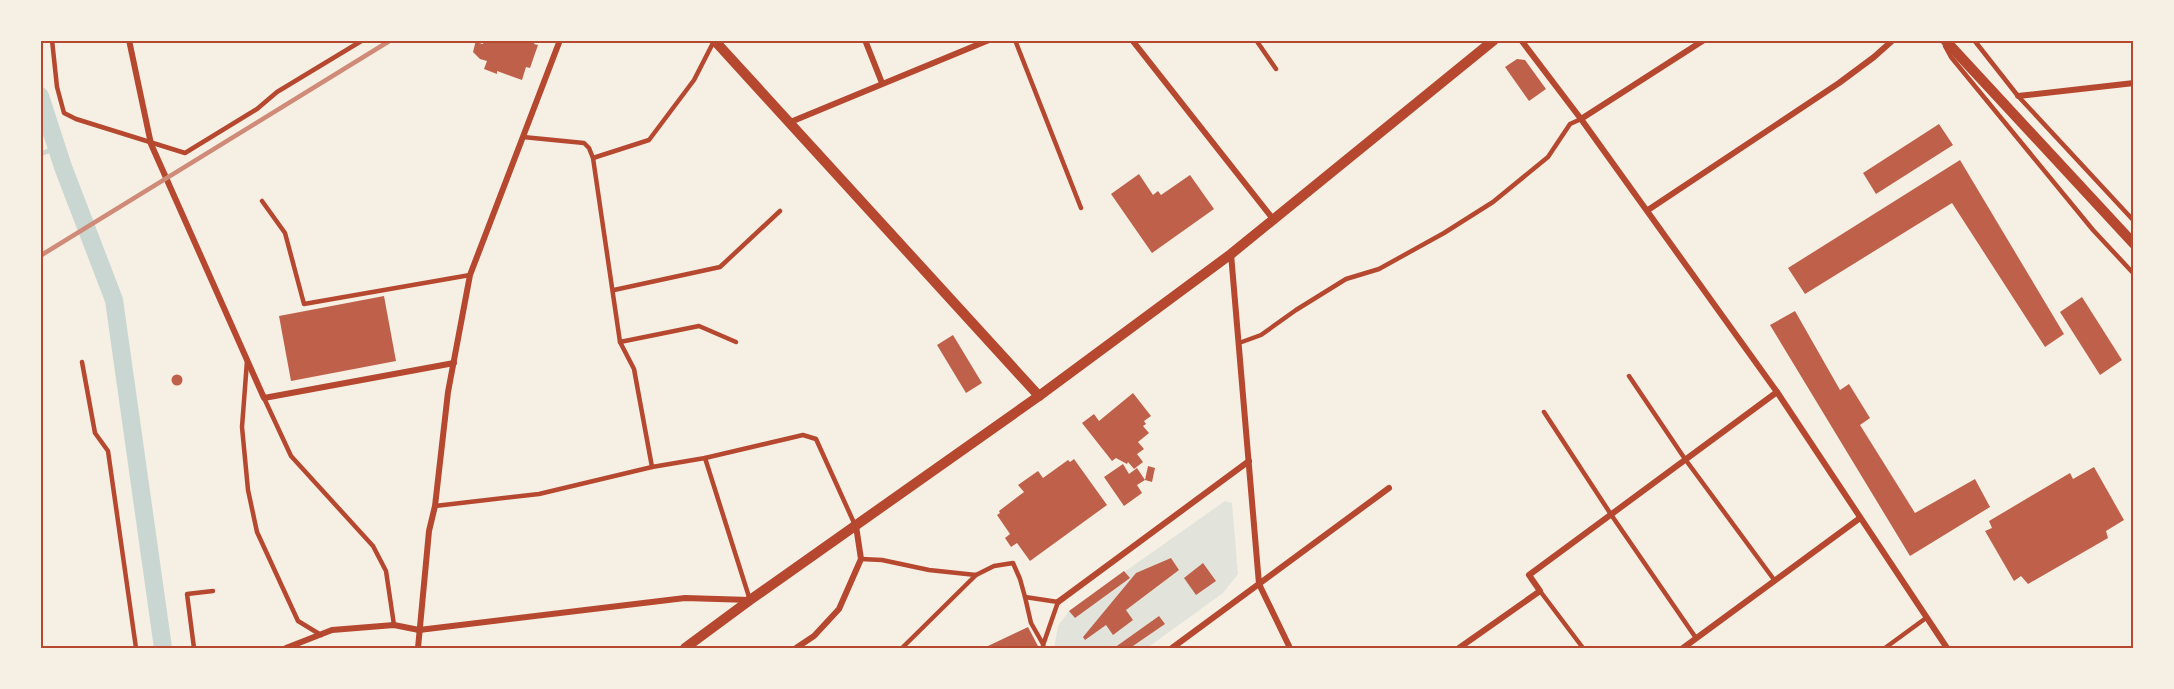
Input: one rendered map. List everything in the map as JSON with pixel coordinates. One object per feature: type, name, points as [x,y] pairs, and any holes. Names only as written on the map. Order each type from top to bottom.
[{"type":"street","points":[[129,40],[151,144],[264,398],[454,363]]},
{"type":"street","points":[[418,648],[429,531],[435,506],[448,392],[470,275],[560,40]]},
{"type":"street","points":[[865,40],[882,83]]},
{"type":"street","points":[[788,123],[989,40]]},
{"type":"street","points":[[1132,40],[1273,219]]},
{"type":"street","points":[[685,648],[1039,396],[1231,254],[1494,40]]},
{"type":"street","points":[[1521,40],[1648,210],[1777,392],[1947,648]]},
{"type":"street","points":[[1581,118],[1704,40]]},
{"type":"street","points":[[1648,210],[1839,82],[1893,40]]},
{"type":"street","points":[[1944,40],[2133,244]]},
{"type":"street","points":[[714,41],[1039,396]]},
{"type":"street","points":[[2018,96],[2133,83]]},
{"type":"street","points":[[1231,254],[1259,584],[1290,648]]},
{"type":"street","points":[[1459,648],[1540,591],[1529,575],[1612,516],[1777,392]]},
{"type":"street","points":[[1058,602],[1249,461]]},
{"type":"street","points":[[1172,648],[1389,488]]},
{"type":"street","points":[[1683,648],[1860,518]]},
{"type":"street","points":[[796,648],[814,636],[839,609],[861,560],[856,526]]},
{"type":"street","points":[[286,648],[333,630],[394,625],[419,630],[685,598],[750,600]]},
{"type":"lane","points":[[52,40],[57,87],[63,113],[151,144],[185,153],[257,109],[277,92],[363,40]]},
{"type":"lane","points":[[1015,40],[1081,208]]},
{"type":"lane","points":[[1256,40],[1276,69]]},
{"type":"lane","points":[[1944,40],[1951,57],[2133,274]]},
{"type":"lane","points":[[1974,40],[2018,96],[2120,210],[2133,221]]},
{"type":"lane","points":[[593,158],[649,140],[694,80],[714,41]]},
{"type":"lane","points":[[1239,343],[1262,335],[1296,310],[1346,279],[1379,269],[1444,233],[1493,202],[1548,158],[1570,124],[1581,118]]},
{"type":"lane","points":[[523,137],[584,143],[593,158],[620,342],[634,369],[652,467]]},
{"type":"lane","points":[[262,201],[285,233],[304,304],[470,275]]},
{"type":"lane","points":[[614,290],[720,267],[780,211]]},
{"type":"lane","points":[[620,342],[699,326],[736,342]]},
{"type":"lane","points":[[247,361],[242,427],[248,490],[257,532],[298,621],[322,635]]},
{"type":"lane","points":[[82,362],[95,433],[108,451],[136,648]]},
{"type":"lane","points":[[1629,376],[1685,459],[1774,581]]},
{"type":"lane","points":[[264,398],[291,456],[373,546],[386,571],[394,625]]},
{"type":"lane","points":[[1544,412],[1696,638]]},
{"type":"lane","points":[[435,506],[539,494],[803,435],[816,439],[856,526]]},
{"type":"lane","points":[[705,458],[750,600]]},
{"type":"lane","points":[[861,560],[882,560],[929,570],[976,575]]},
{"type":"lane","points":[[902,648],[976,575],[994,566],[1013,563],[1020,579],[1030,623],[1044,646]]},
{"type":"lane","points":[[194,648],[187,594],[213,591]]},
{"type":"lane","points":[[1540,591],[1583,648]]},
{"type":"lane","points":[[1025,597],[1058,602],[1044,646]]},
{"type":"lane","points":[[1885,648],[1926,618]]},
{"type":"shaded area","points":[[1225,501],[1232,503],[1238,574],[1223,593],[1147,648],[1054,648],[1058,626],[1069,611]]},
{"type":"building","points":[[476,40],[481,40],[479,43],[483,44],[484,40],[535,40],[534,44],[538,45],[530,68],[526,67],[522,80],[484,69],[487,61],[480,59],[473,52]]},
{"type":"building","points":[[1517,59],[1525,60],[1546,89],[1529,101],[1505,67]]},
{"type":"building","points":[[1939,124],[1953,145],[1876,194],[1863,173]]},
{"type":"building","points":[[1960,160],[2064,334],[2045,347],[1952,203],[1805,294],[1788,268]]},
{"type":"building","points":[[1139,174],[1153,195],[1158,191],[1161,195],[1190,175],[1214,209],[1152,253],[1111,194]]},
{"type":"building","points":[[384,296],[396,361],[291,381],[279,316]]},
{"type":"building","points":[[2082,297],[2122,360],[2100,375],[2060,312]]},
{"type":"building","points":[[1795,311],[1840,390],[1849,384],[1870,418],[1860,425],[1915,513],[1975,479],[1990,507],[1910,556],[1770,325]]},
{"type":"building","points":[[953,335],[982,383],[966,393],[937,345]]},
{"type":"building","points":[[177,374],[183,380],[177,386],[171,380]]},
{"type":"building","points":[[1133,393],[1151,416],[1144,421],[1146,424],[1143,426],[1149,433],[1138,442],[1144,449],[1137,454],[1143,462],[1134,469],[1128,462],[1127,464],[1116,458],[1112,461],[1082,423],[1094,414],[1099,421]]},
{"type":"building","points":[[1074,459],[1107,505],[1030,561],[1017,543],[1011,547],[1005,538],[1010,534],[997,515],[1024,492],[1018,485],[1038,471],[1043,478],[1068,460],[1070,462]]},
{"type":"building","points":[[1123,464],[1129,474],[1137,468],[1145,480],[1137,485],[1142,493],[1124,506],[1104,477]]},
{"type":"building","points":[[1148,466],[1155,468],[1152,482],[1145,480]]},
{"type":"building","points":[[2094,467],[2124,520],[2106,531],[2108,538],[2028,584],[2021,576],[2014,581],[1985,531],[1992,528],[1989,521],[2070,473],[2073,479]]},
{"type":"building","points":[[1171,558],[1179,570],[1126,610],[1133,620],[1113,635],[1106,625],[1085,640],[1083,637],[1136,573]]},
{"type":"building","points":[[1203,563],[1216,581],[1196,595],[1184,578]]},
{"type":"building","points":[[1124,571],[1130,578],[1075,618],[1069,611]]},
{"type":"building","points":[[1159,616],[1165,624],[1130,648],[1114,648]]},
{"type":"building","points":[[1028,627],[1039,648],[989,648],[988,646]]},
{"type":"waterway","points":[[40,96],[63,167],[114,300],[163,648]]},
{"type":"waterway","points":[[40,154],[57,148]]},
{"type":"railway","points":[[40,256],[391,40]]}]
